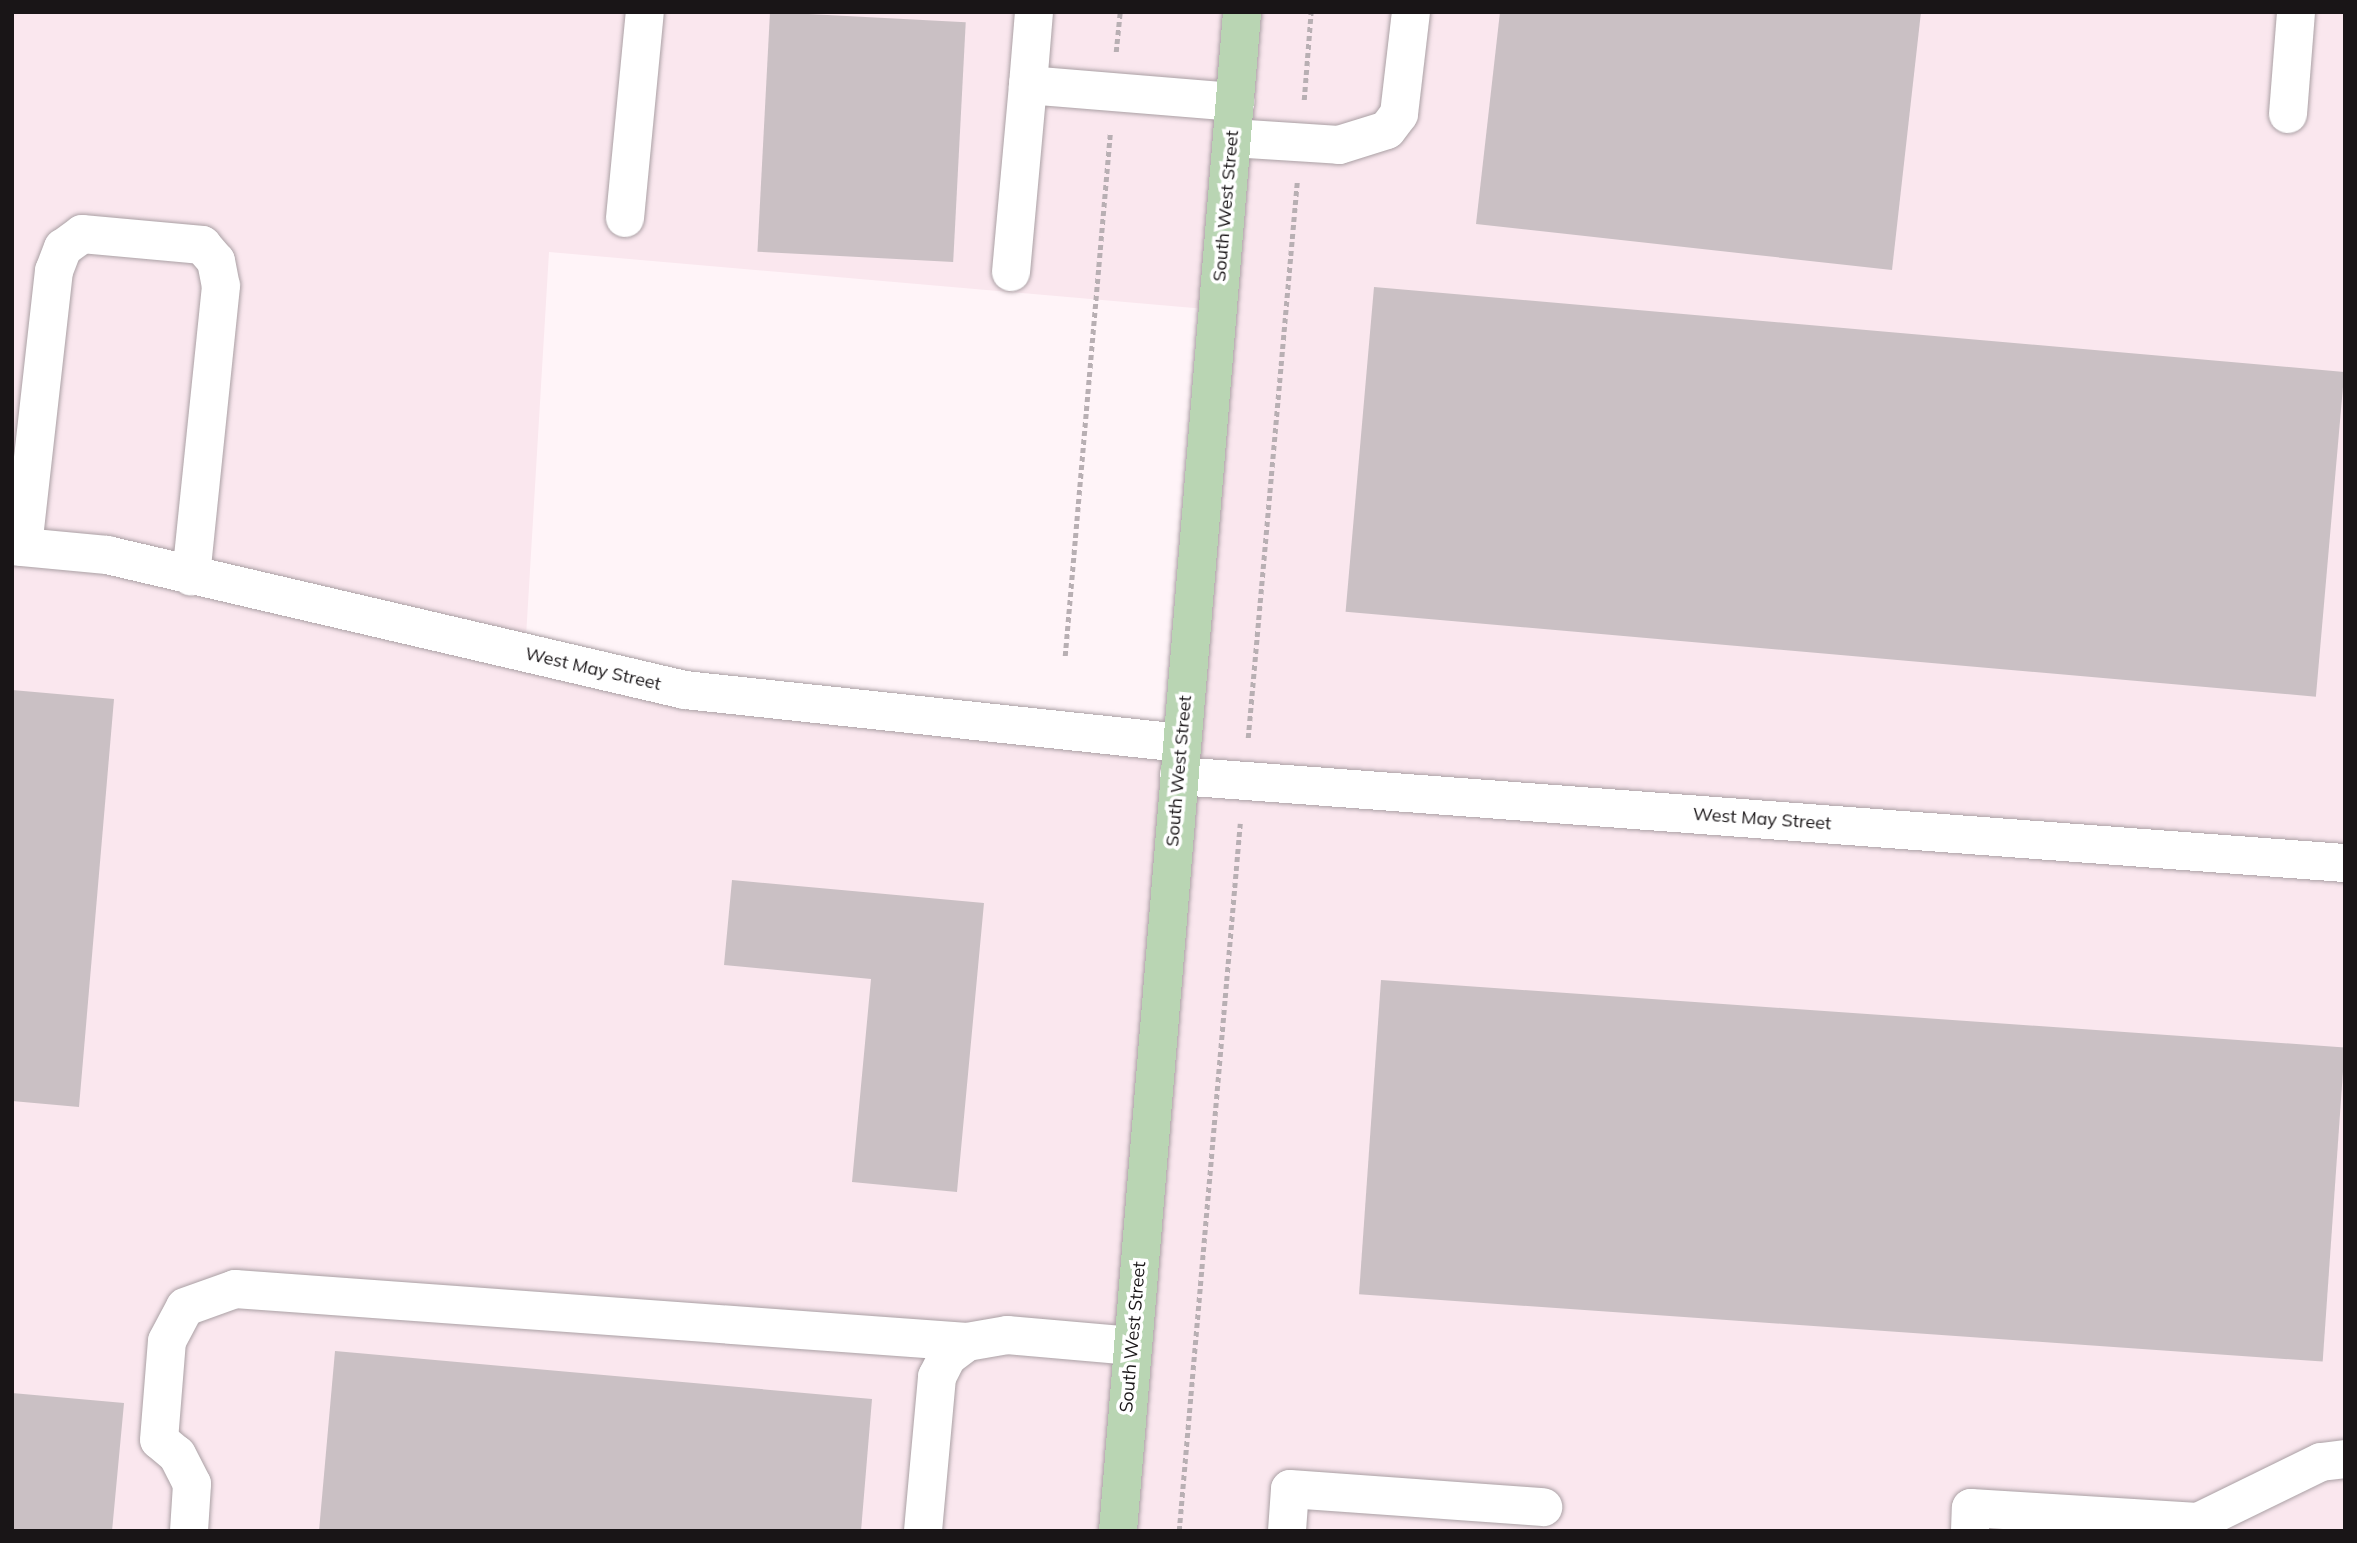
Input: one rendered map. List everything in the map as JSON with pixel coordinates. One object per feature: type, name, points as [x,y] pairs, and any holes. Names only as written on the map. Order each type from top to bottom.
[{"type":"main road","name":"South West Street","points":[[1118,1531],[1242,12]]},
{"type":"street","points":[[625,218],[645,12]]},
{"type":"street","points":[[1011,272],[1034,12]]},
{"type":"street","points":[[1028,85],[1113,92],[1339,145],[1387,130],[1399,114],[1411,12]]},
{"type":"street","points":[[2288,114],[2296,12]]},
{"type":"street","points":[[18,546],[54,271],[63,248],[82,234],[202,245],[216,261],[221,286],[191,576]]},
{"type":"street","name":"West May Street","points":[[18,546],[107,555],[685,690],[1180,759],[2345,863]]},
{"type":"street","points":[[189,1531],[192,1484],[177,1455],[159,1440],[167,1341],[185,1307],[235,1289],[967,1342],[1007,1335],[1133,1346]]},
{"type":"street","points":[[923,1531],[937,1377],[947,1357],[967,1342]]},
{"type":"street","points":[[1970,1531],[1971,1508],[2198,1526],[2321,1462],[2345,1459]]},
{"type":"street","points":[[1287,1531],[1290,1489],[1543,1507]]},
{"type":"path","points":[[1065,656],[1120,12]]},
{"type":"shaded area","points":[[12,12],[2345,12],[2345,1531],[12,1531]],"holes":[[[549,252],[1217,310],[1182,742],[525,654]]]},
{"type":"building","points":[[770,12],[966,22],[953,262],[757,252]]},
{"type":"building","points":[[1500,12],[1921,12],[1892,270],[1476,224]]},
{"type":"building","points":[[1374,287],[2344,372],[2316,697],[1346,612]]},
{"type":"building","points":[[12,690],[114,699],[79,1107],[12,1101]]},
{"type":"building","points":[[732,880],[984,903],[957,1192],[852,1182],[871,979],[724,965]]},
{"type":"building","points":[[1381,980],[2345,1047],[2323,1362],[1359,1294]]},
{"type":"building","points":[[335,1351],[872,1399],[861,1531],[319,1531]]},
{"type":"building","points":[[12,1393],[124,1403],[112,1531],[12,1531]]}]
